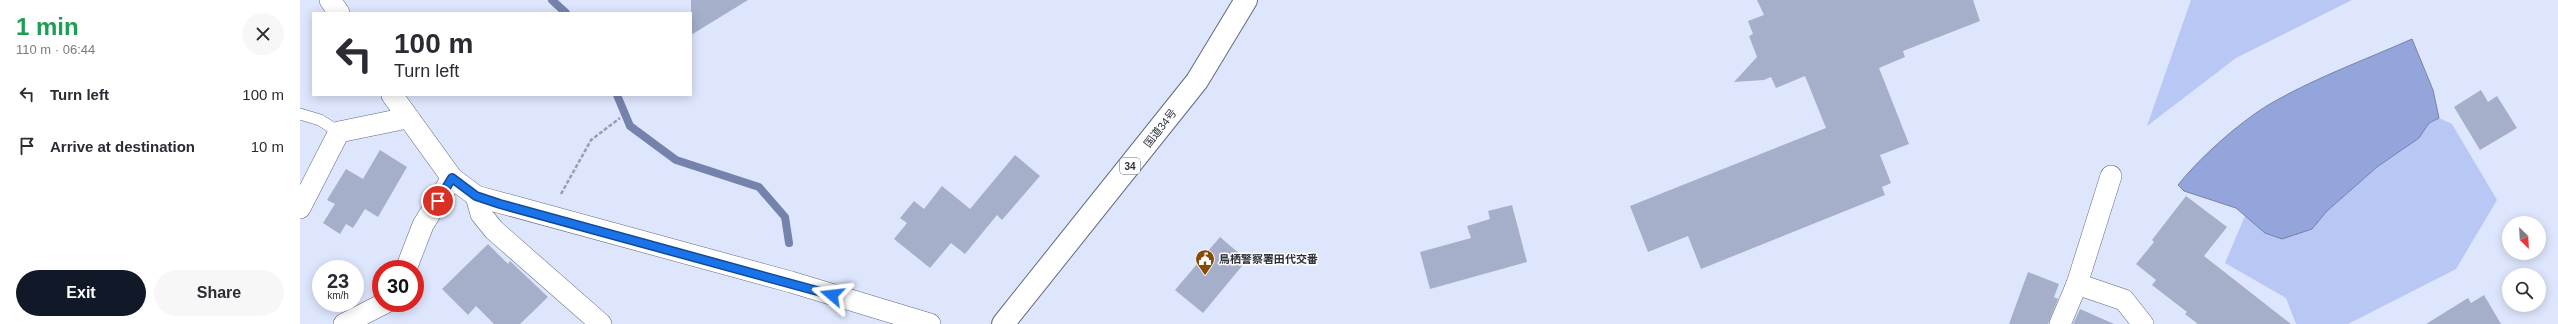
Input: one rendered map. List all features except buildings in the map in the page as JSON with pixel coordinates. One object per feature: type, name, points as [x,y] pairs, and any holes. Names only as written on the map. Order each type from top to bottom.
[{"type":"highway","name":"国道34号","points":[[1003,324],[1197,81],[1246,0]]},
{"type":"street","points":[[330,0],[338,12]]},
{"type":"street","points":[[393,96],[407,118],[452,178],[476,196],[548,217],[791,282],[930,324]]},
{"type":"street","points":[[300,208],[339,132],[407,118]]},
{"type":"street","points":[[2060,324],[2077,284],[2111,176]]},
{"type":"street","points":[[409,260],[423,224],[452,178]]},
{"type":"street","points":[[476,196],[481,214],[494,230],[601,324]]},
{"type":"street","points":[[2077,284],[2124,300],[2143,324]]},
{"type":"street","points":[[344,324],[372,310]]},
{"type":"lane","points":[[300,114],[320,120],[339,132]]},
{"type":"path","points":[[548,217],[591,140],[620,118]]},
{"type":"shaded area","points":[[2191,0],[2352,0],[2236,58],[2147,126]]},
{"type":"shaded area","points":[[2412,39],[2433,90],[2439,118],[2429,123],[2419,138],[2377,167],[2327,211],[2312,229],[2282,239],[2265,233],[2236,208],[2184,191],[2178,185],[2224,138],[2251,116],[2265,107],[2310,83]]},
{"type":"shaded area","points":[[2439,118],[2452,124],[2497,200],[2456,269],[2348,324],[2296,324],[2286,298],[2225,263],[2245,216],[2265,233],[2312,229],[2327,211],[2377,167],[2419,138],[2429,123]]},
{"type":"waterway","points":[[552,0],[565,12]]},
{"type":"waterway","points":[[617,96],[630,126],[676,160],[759,187],[785,217],[789,243]]},
{"type":"place","name":"鳥栖警察署田代交番","points":[[1205,276]]},
{"type":"route","points":[[438,201],[452,178],[476,196],[500,204],[791,282],[832,295]]}]
